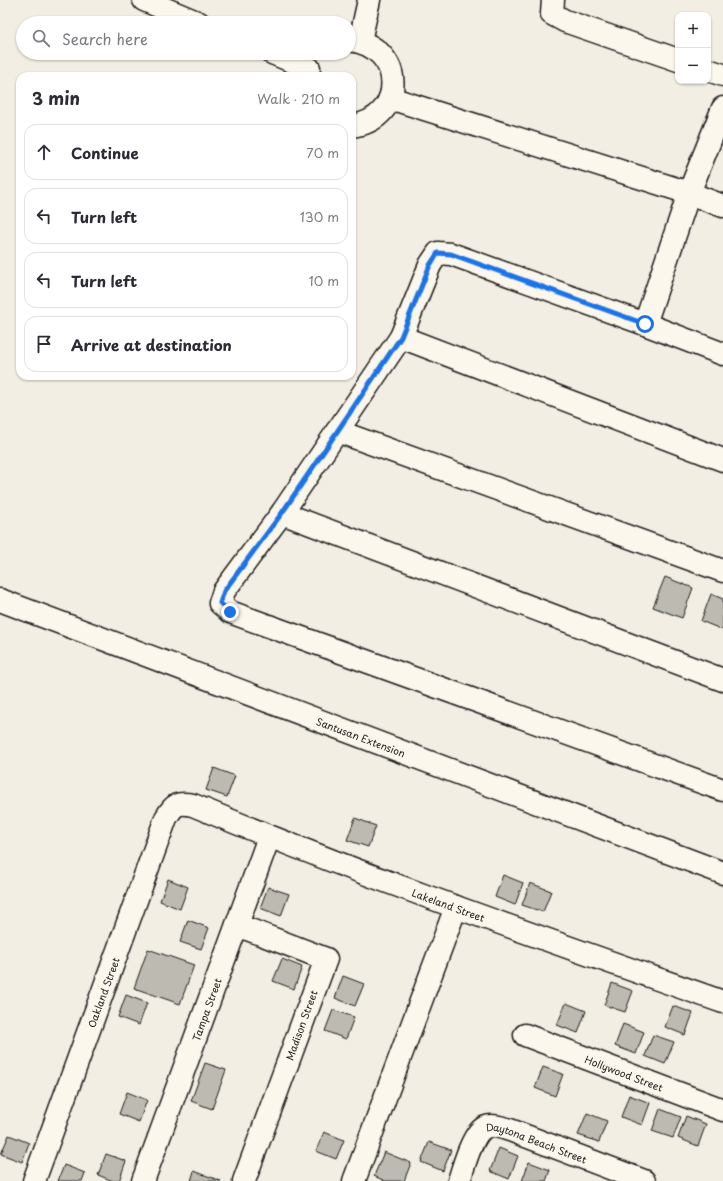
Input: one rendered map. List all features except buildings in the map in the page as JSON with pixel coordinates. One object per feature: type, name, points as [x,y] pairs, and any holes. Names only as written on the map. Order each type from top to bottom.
[{"type":"street","points":[[144,0],[183,16]]},
{"type":"street","points":[[356,38],[369,0]]},
{"type":"street","points":[[553,0],[552,14],[565,21],[675,59]]},
{"type":"street","points":[[356,41],[373,47],[384,57],[390,70],[393,84],[390,98],[384,109],[374,119],[356,125]]},
{"type":"street","points":[[294,60],[312,66]]},
{"type":"street","points":[[711,71],[723,75]]},
{"type":"street","points":[[390,98],[689,193],[723,206]]},
{"type":"street","points":[[645,324],[689,193],[723,108]]},
{"type":"street","points":[[723,354],[645,324],[451,254],[438,253],[430,265],[401,337],[282,513],[224,591],[220,603],[230,612],[723,790]]},
{"type":"street","points":[[401,337],[723,460]]},
{"type":"street","points":[[337,431],[723,571]]},
{"type":"street","points":[[282,513],[723,680]]},
{"type":"street","name":"Santusan Extension","points":[[0,600],[723,873]]},
{"type":"street","name":"Lakeland Street","points":[[176,805],[184,803],[193,805],[269,837],[456,908],[723,1002]]},
{"type":"street","name":"Oakland Street","points":[[34,1181],[166,818],[176,805]]},
{"type":"street","name":"Tampa Street","points":[[143,1181],[269,837]]},
{"type":"street","points":[[354,1181],[456,908]]},
{"type":"street","name":"Madison Street","points":[[237,925],[326,958],[244,1181]]},
{"type":"street","name":"Hollywood Street","points":[[525,1035],[723,1110]]},
{"type":"street","name":"Daytona Beach Street","points":[[459,1181],[479,1131],[487,1126],[498,1126],[644,1181]]},
{"type":"route","points":[[230,612],[220,603],[224,591],[282,513],[401,337],[430,265],[438,253],[451,254],[645,324]]}]
